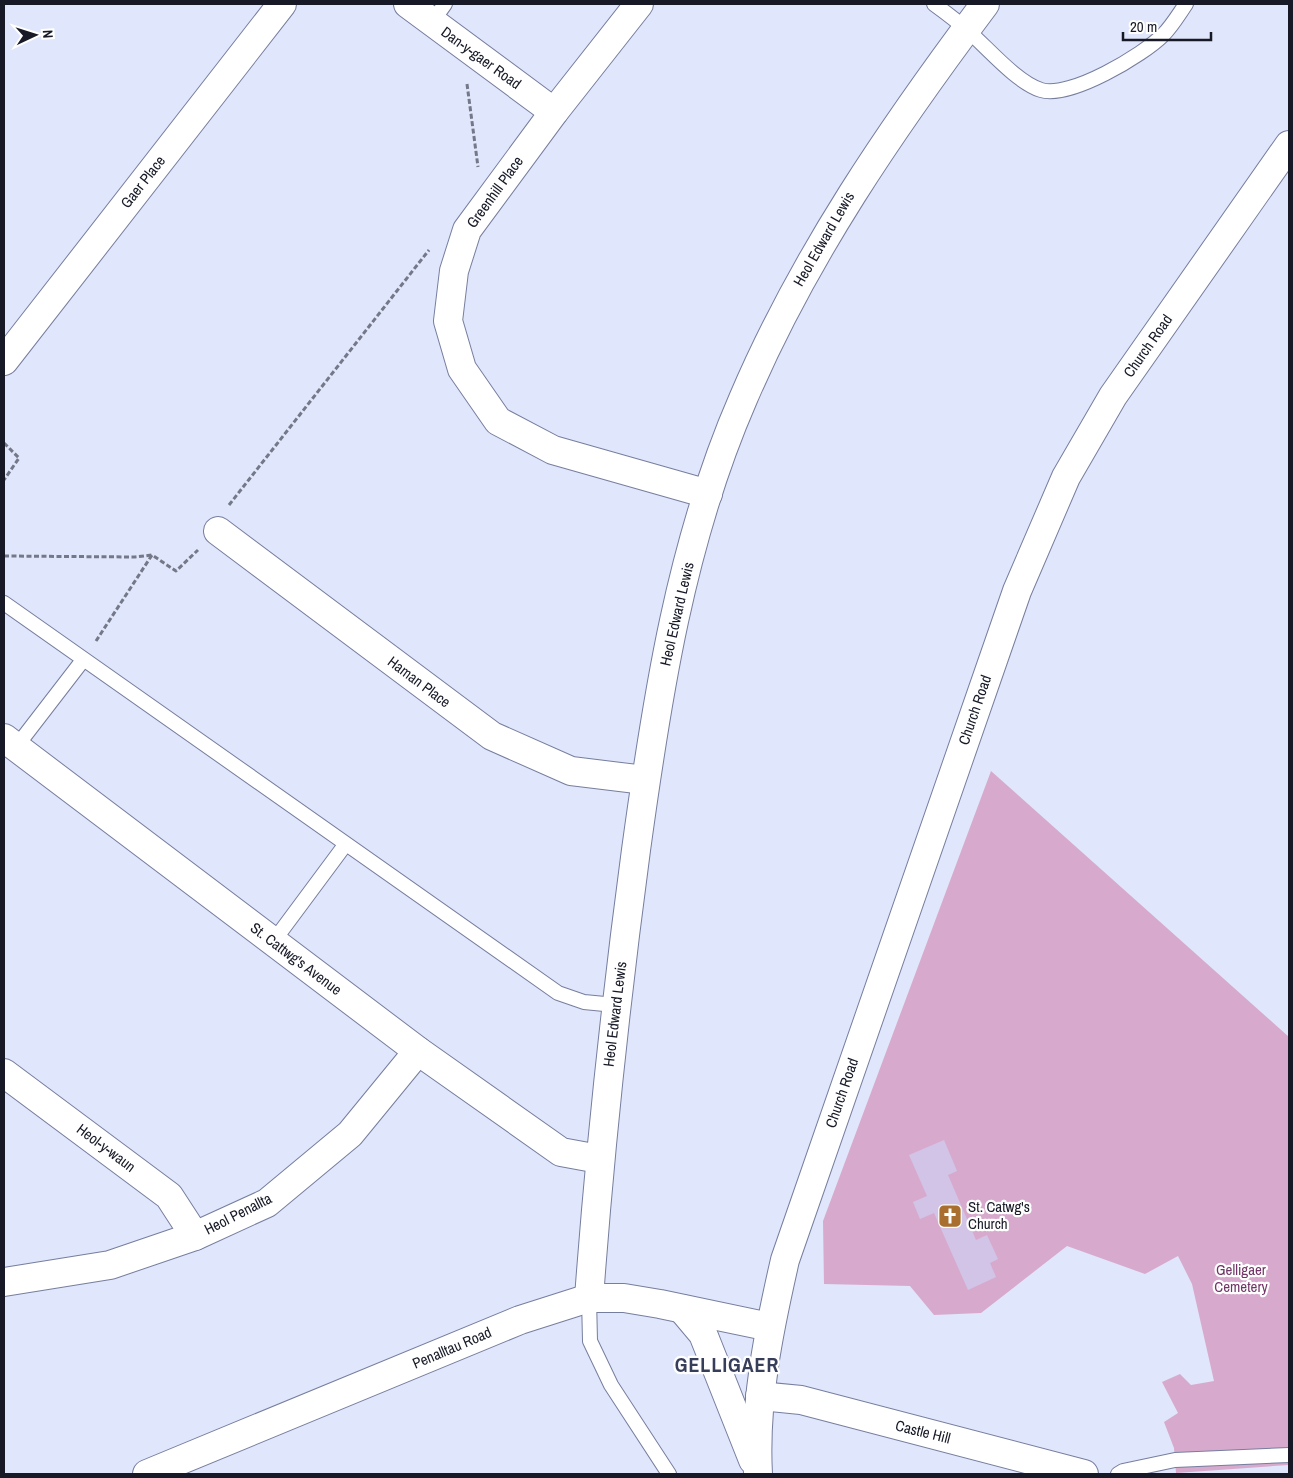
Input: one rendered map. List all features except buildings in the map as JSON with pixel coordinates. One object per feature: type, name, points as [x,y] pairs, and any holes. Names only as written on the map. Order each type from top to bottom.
[{"type":"street","name":"Gaer Place","points":[[4,361],[282,4]]},
{"type":"street","name":"Dan-y-gaer Road","points":[[408,4],[438,13],[462,44],[554,112]]},
{"type":"street","name":"Greenhill Place","points":[[639,4],[554,112],[467,230],[454,272],[448,321],[462,369],[498,421],[552,450],[708,494]]},
{"type":"street","name":"Heol Edward Lewis","points":[[589,1298],[599,1159],[615,1005],[653,721],[677,608],[708,494],[742,400],[793,292],[858,181],[985,4]]},
{"type":"street","name":"Church Road","points":[[757,1473],[760,1396],[770,1327],[785,1260],[1017,591],[1066,477],[1113,396],[1289,145]]},
{"type":"street","name":"Haman Place","points":[[218,531],[492,736],[571,771],[645,780]]},
{"type":"street","name":"St. Cattwg's Avenue","points":[[10,742],[418,1051],[561,1152],[599,1159]]},
{"type":"street","name":"Heol Penallta","points":[[4,1282],[110,1265],[195,1236],[267,1203],[350,1134],[418,1051]]},
{"type":"street","name":"Heol-y-waun","points":[[4,1072],[169,1196],[195,1236]]},
{"type":"street","name":"Penalltau Road","points":[[147,1474],[520,1320],[589,1298],[624,1298],[770,1327]]},
{"type":"street","points":[[682,1308],[703,1334],[757,1473]]},
{"type":"street","name":"Castle Hill","points":[[760,1396],[801,1400],[1084,1474]]},
{"type":"lane","points":[[934,4],[966,29],[1021,78],[1041,90],[1056,90],[1079,85],[1114,69],[1147,50],[1165,34],[1186,4]]},
{"type":"lane","points":[[4,603],[344,845],[558,993],[584,1002],[615,1005]]},
{"type":"lane","points":[[10,742],[83,660]]},
{"type":"lane","points":[[273,942],[344,845]]},
{"type":"lane","points":[[589,1298],[590,1341],[611,1385],[669,1474]]},
{"type":"lane","points":[[1118,1474],[1123,1470],[1175,1460],[1289,1455]]},
{"type":"path","points":[[462,44],[479,176]]},
{"type":"path","points":[[4,556],[135,558],[152,555],[176,571],[218,531],[226,510],[432,247]]},
{"type":"path","points":[[4,443],[18,458],[4,480]]},
{"type":"path","points":[[83,660],[152,555]]},
{"type":"green space","name":"Gelligaer Cemetery","points":[[991,771],[1289,1037],[1289,1465],[1176,1473],[1174,1448],[1164,1422],[1178,1413],[1162,1382],[1180,1374],[1191,1385],[1214,1381],[1192,1284],[1178,1256],[1145,1274],[1067,1246],[981,1313],[934,1315],[910,1286],[824,1284],[823,1221]]},
{"type":"place","name":"St. Catwg's Church","points":[[950,1216]]},
{"type":"district","name":"GELLIGAER","points":[[727,1365]]}]
